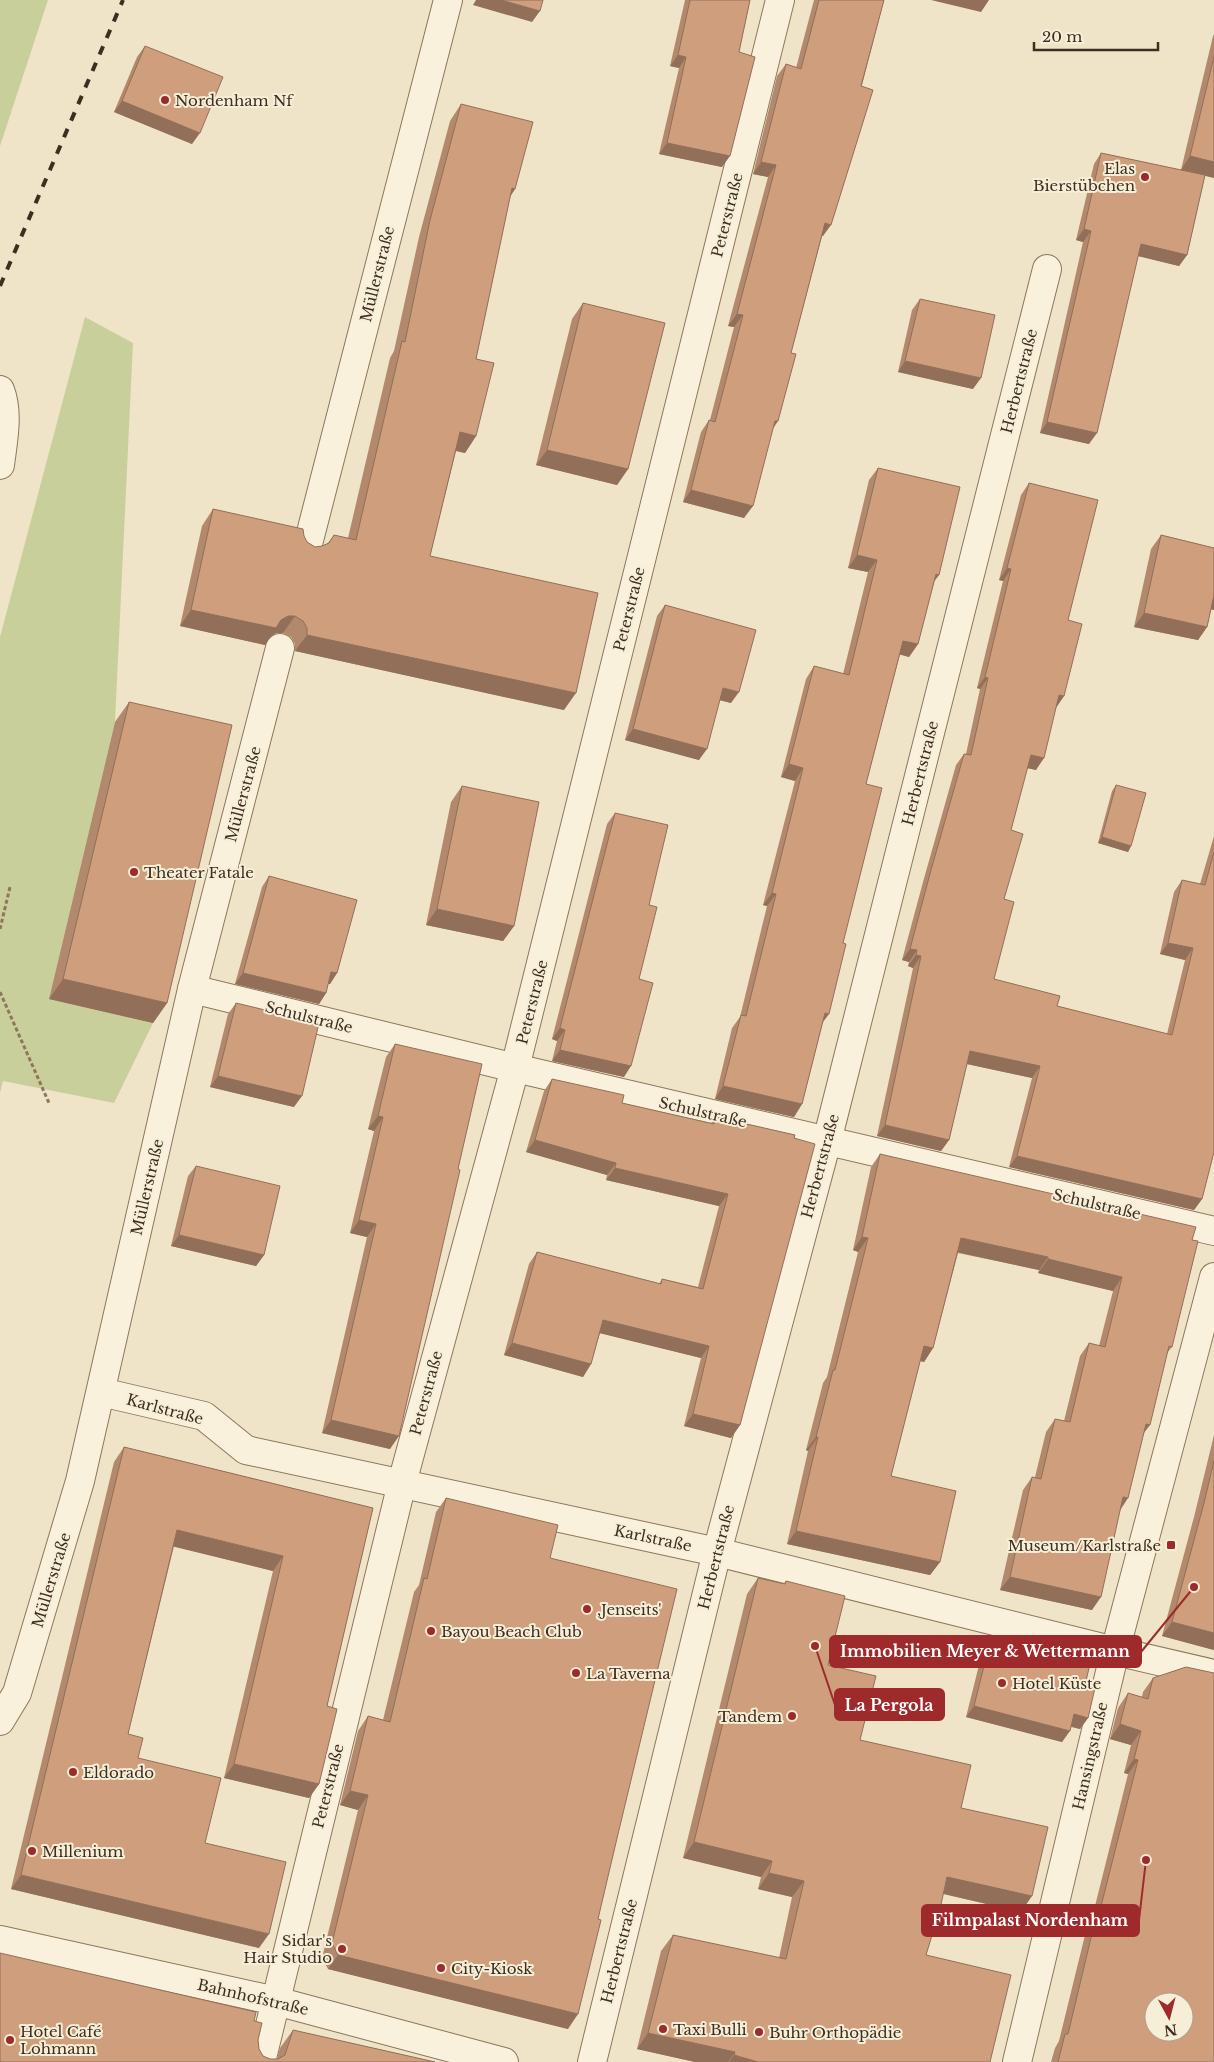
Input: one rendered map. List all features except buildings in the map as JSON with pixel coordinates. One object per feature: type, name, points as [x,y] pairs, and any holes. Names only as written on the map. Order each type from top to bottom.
[{"type":"street","name":"Müllerstraße","points":[[307,548],[448,0]]},
{"type":"street","name":"Peterstraße","points":[[261,2062],[402,1483],[515,1068],[780,0]]},
{"type":"street","name":"Herbertstraße","points":[[592,2062],[717,1552],[827,1141],[1046,270]]},
{"type":"street","points":[[0,390],[4,400],[4,440],[0,465]]},
{"type":"street","name":"Müllerstraße","points":[[0,1721],[17,1693],[80,1481],[192,989],[280,648]]},
{"type":"street","name":"Schulstraße","points":[[192,989],[515,1068],[1214,1231]]},
{"type":"street","name":"Hansingstraße","points":[[1017,2062],[1115,1651],[1214,1277]]},
{"type":"street","name":"Karlstraße","points":[[101,1392],[204,1416],[246,1450],[717,1552],[1214,1674]]},
{"type":"street","name":"Bahnhofstraße","points":[[0,1940],[276,2001],[504,2062]]},
{"type":"path","points":[[0,929],[10,887]]},
{"type":"path","points":[[0,992],[49,1103]]},
{"type":"green space","points":[[0,0],[48,0],[0,146]]},
{"type":"green space","points":[[85,317],[133,343],[115,722],[49,999],[153,1023],[114,1103],[3,1081],[0,1093],[0,637]]},
{"type":"railway","points":[[0,286],[123,0]]},
{"type":"place","name":"Nordenham Nf","points":[[165,100]]},
{"type":"place","name":"Elas Bierstübchen","points":[[1145,177]]},
{"type":"place","name":"Theater Fatale","points":[[134,872]]},
{"type":"place","name":"Museum/Karlstraße","points":[[1171,1545]]},
{"type":"place","name":"Immobilien Meyer & Wettermann","points":[[1194,1587]]},
{"type":"place","name":",Jenseits'","points":[[587,1609]]},
{"type":"place","name":"Bayou Beach Club","points":[[431,1631]]},
{"type":"place","name":"La Pergola","points":[[815,1646]]},
{"type":"place","name":"La Taverna","points":[[576,1673]]},
{"type":"place","name":"Hotel Küste","points":[[1002,1683]]},
{"type":"place","name":"Tandem","points":[[792,1716]]},
{"type":"place","name":"Eldorado","points":[[73,1772]]},
{"type":"place","name":"Millenium","points":[[32,1851]]},
{"type":"place","name":"Filmpalast Nordenham","points":[[1146,1860]]},
{"type":"place","name":"Sidar's Hair Studio","points":[[342,1949]]},
{"type":"place","name":"City-Kiosk","points":[[441,1968]]},
{"type":"place","name":"Taxi Bulli","points":[[663,2029]]},
{"type":"place","name":"Buhr Orthopädie","points":[[759,2032]]},
{"type":"place","name":"Hotel Café Lohmann","points":[[10,2040]]}]
